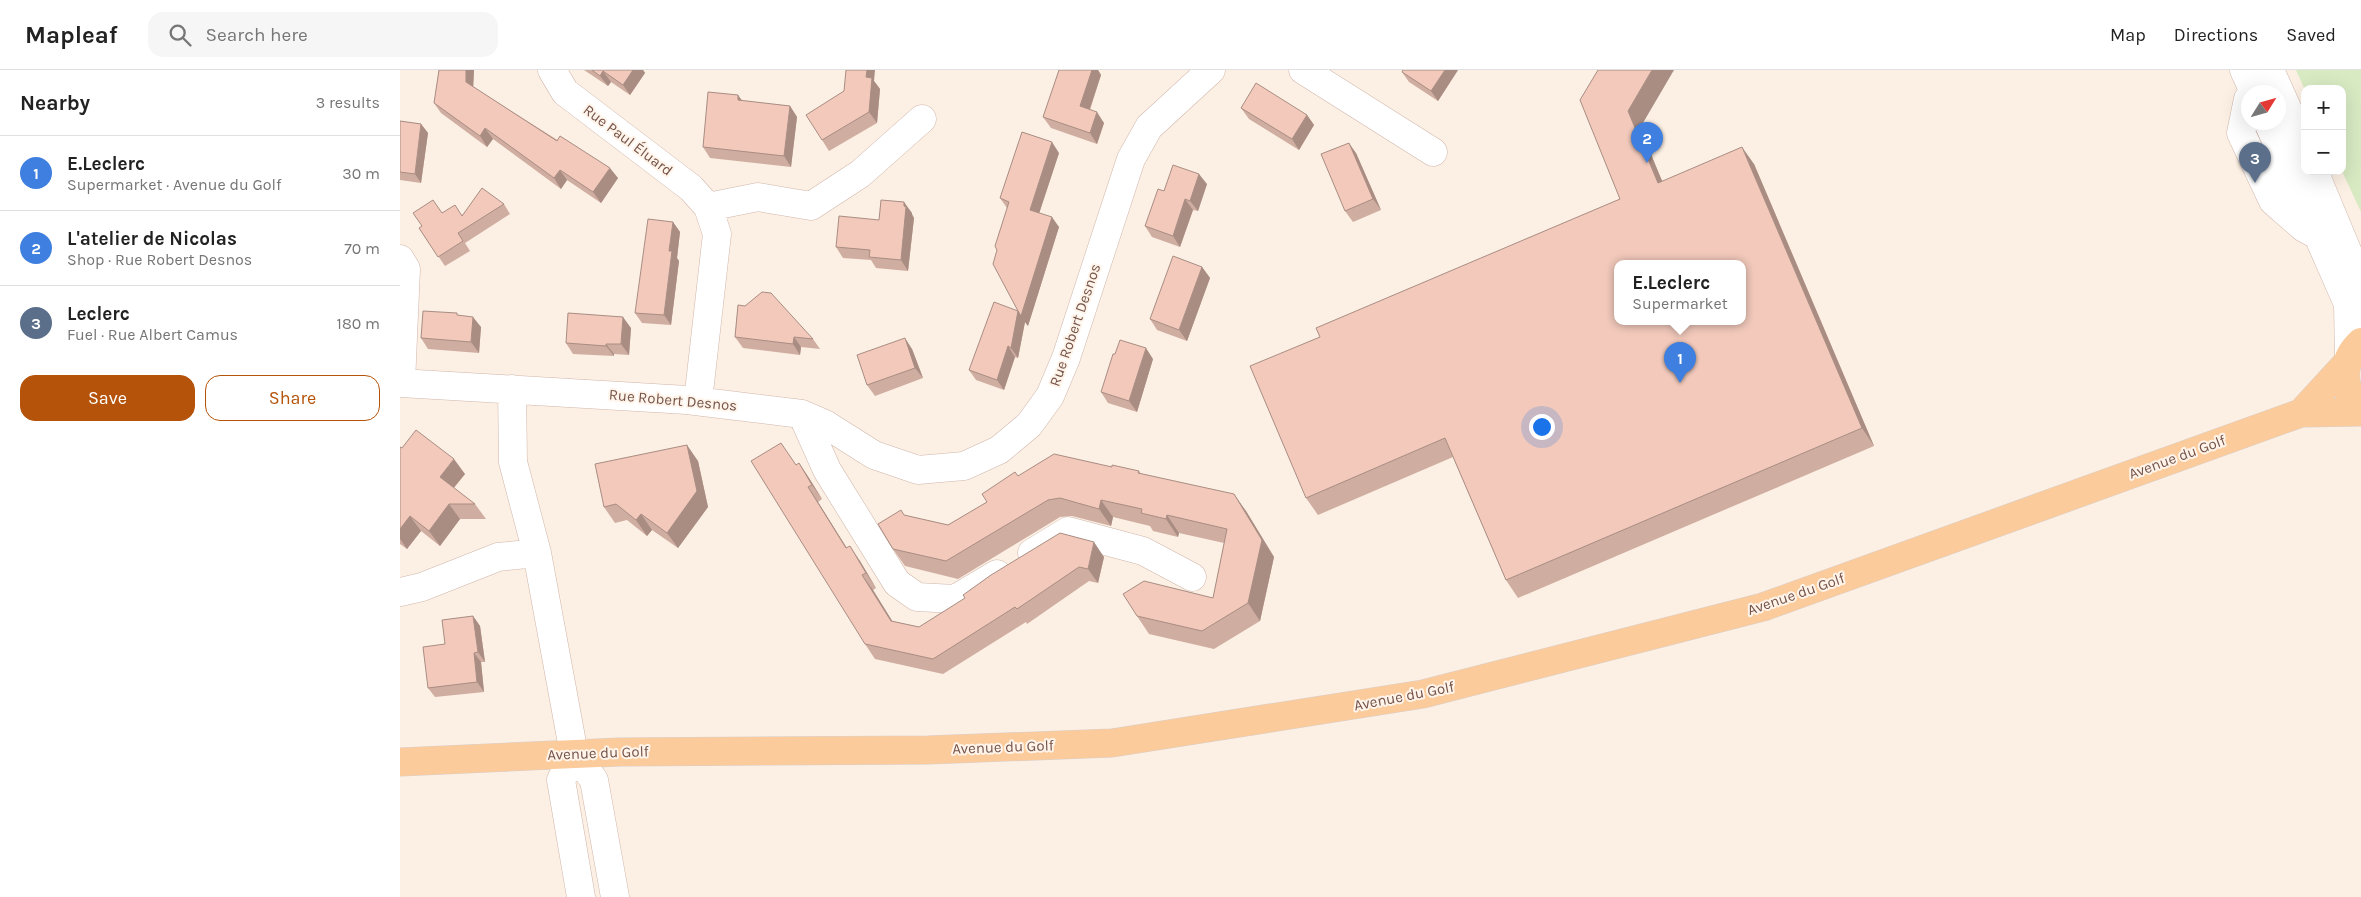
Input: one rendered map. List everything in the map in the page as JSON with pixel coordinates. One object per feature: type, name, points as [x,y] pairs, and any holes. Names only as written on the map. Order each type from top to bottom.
[{"type":"main road","points":[[2352,354],[2345,377],[2347,391],[2361,411]]},
{"type":"main road","name":"Avenue du Golf","points":[[400,762],[633,751],[928,750],[1112,743],[1423,694],[1763,607],[2301,412],[2352,354]]},
{"type":"main road","points":[[2301,412],[2361,411]]},
{"type":"street","name":"Rue Paul Éluard","points":[[552,70],[565,92],[691,188],[708,207],[716,234],[698,401]]},
{"type":"street","name":"Rue Robert Desnos","points":[[401,383],[698,401],[802,414],[825,424],[874,455],[918,470],[964,466],[1000,450],[1029,425],[1050,396],[1066,358],[1131,159],[1149,127],[1211,70]]},
{"type":"street","points":[[1303,70],[1432,152]]},
{"type":"street","points":[[708,207],[758,197],[811,206],[860,174],[922,119]]},
{"type":"street","points":[[2286,125],[2301,143]]},
{"type":"street","points":[[2242,130],[2241,133],[2273,201],[2304,228],[2319,237]]},
{"type":"street","points":[[2272,130],[2348,304],[2352,354]]},
{"type":"street","points":[[2316,175],[2361,284]]},
{"type":"street","points":[[400,259],[406,270],[401,383]]},
{"type":"street","points":[[512,389],[513,462],[536,553],[574,754],[594,780],[615,897]]},
{"type":"street","points":[[802,414],[827,470],[897,583],[917,597],[955,599],[1068,531],[1143,551],[1192,577]]},
{"type":"street","points":[[400,592],[422,586],[498,557],[536,553]]},
{"type":"street","points":[[574,754],[561,780],[581,897]]},
{"type":"green space","points":[[2296,70],[2361,70],[2361,212],[2344,175],[2346,175],[2346,85],[2303,85]]},
{"type":"building","points":[[439,70],[466,70],[466,82],[557,141],[560,136],[610,168],[593,192],[560,170],[554,178],[485,128],[480,136],[434,103]]},
{"type":"building","points":[[592,70],[633,70],[623,85],[603,71],[600,76]]},
{"type":"building","points":[[846,70],[867,70],[866,77],[872,78],[869,112],[822,140],[806,115],[844,91]]},
{"type":"building","points":[[1059,70],[1092,70],[1080,106],[1097,112],[1090,133],[1043,117]]},
{"type":"building","points":[[1403,70],[1445,70],[1431,91],[1402,72]]},
{"type":"building","points":[[1598,70],[1652,70],[1628,111],[1658,183],[1742,147],[1862,428],[1506,580],[1445,438],[1306,498],[1250,366],[1320,337],[1316,328],[1620,199],[1580,100]]},
{"type":"building","points":[[1256,83],[1307,115],[1292,139],[1241,108]]},
{"type":"building","points":[[708,92],[738,95],[738,100],[790,106],[784,156],[703,147]]},
{"type":"building","points":[[400,121],[421,124],[415,174],[400,172]]},
{"type":"building","points":[[1022,132],[1052,142],[1030,210],[1052,217],[1021,316],[993,264],[997,250],[995,246],[1009,202],[1000,198]]},
{"type":"building","points":[[1349,143],[1373,199],[1345,211],[1321,154]]},
{"type":"building","points":[[1173,165],[1199,174],[1190,201],[1185,199],[1173,236],[1145,226],[1158,189],[1164,191]]},
{"type":"building","points":[[482,188],[504,204],[458,233],[463,241],[438,257],[419,228],[422,226],[413,213],[433,200],[442,213],[455,205],[462,216]]},
{"type":"building","points":[[881,200],[904,202],[906,207],[901,260],[869,257],[870,250],[836,247],[839,216],[879,220]]},
{"type":"building","points":[[648,219],[673,222],[669,251],[672,251],[664,315],[635,313]]},
{"type":"building","points":[[1173,256],[1202,267],[1179,330],[1150,319]]},
{"type":"building","points":[[762,292],[771,293],[813,339],[794,337],[793,344],[735,337],[738,305],[745,306]]},
{"type":"building","points":[[994,302],[1018,311],[1011,348],[1008,346],[997,380],[969,370]]},
{"type":"building","points":[[423,311],[457,313],[457,315],[473,317],[471,342],[421,338]]},
{"type":"building","points":[[568,313],[623,317],[621,344],[606,344],[606,346],[566,343]]},
{"type":"building","points":[[905,338],[915,368],[867,385],[857,355]]},
{"type":"building","points":[[1120,340],[1146,348],[1129,401],[1101,392],[1113,354],[1115,354]]},
{"type":"building","points":[[416,430],[454,459],[440,477],[475,504],[449,504],[429,531],[410,516],[400,529],[400,447],[402,448]]},
{"type":"building","points":[[781,443],[796,465],[799,463],[812,485],[808,487],[846,548],[850,546],[866,573],[862,575],[891,621],[919,627],[965,598],[963,595],[991,575],[1060,533],[1094,542],[1088,569],[1079,567],[1017,609],[1015,607],[933,659],[865,644],[751,461]]},
{"type":"building","points":[[687,445],[697,491],[667,533],[641,514],[636,520],[616,504],[604,507],[595,464]]},
{"type":"building","points":[[1054,454],[1139,471],[1138,473],[1234,494],[1262,540],[1248,603],[1202,631],[1137,616],[1123,594],[1144,581],[1213,598],[1227,529],[1167,515],[1166,519],[1141,513],[1142,509],[1101,500],[1099,509],[1060,498],[1048,500],[946,561],[893,549],[878,524],[901,510],[904,515],[948,525],[987,502],[982,494],[1015,472],[1018,476]]},
{"type":"building","points":[[473,616],[478,652],[474,653],[477,682],[428,688],[423,647],[445,644],[442,620]]},
{"type":"place","name":"L'atelier de Nicolas","points":[[1647,163]]},
{"type":"place","name":"Leclerc","points":[[2255,183]]},
{"type":"place","name":"E.Leclerc","points":[[1680,383]]}]
